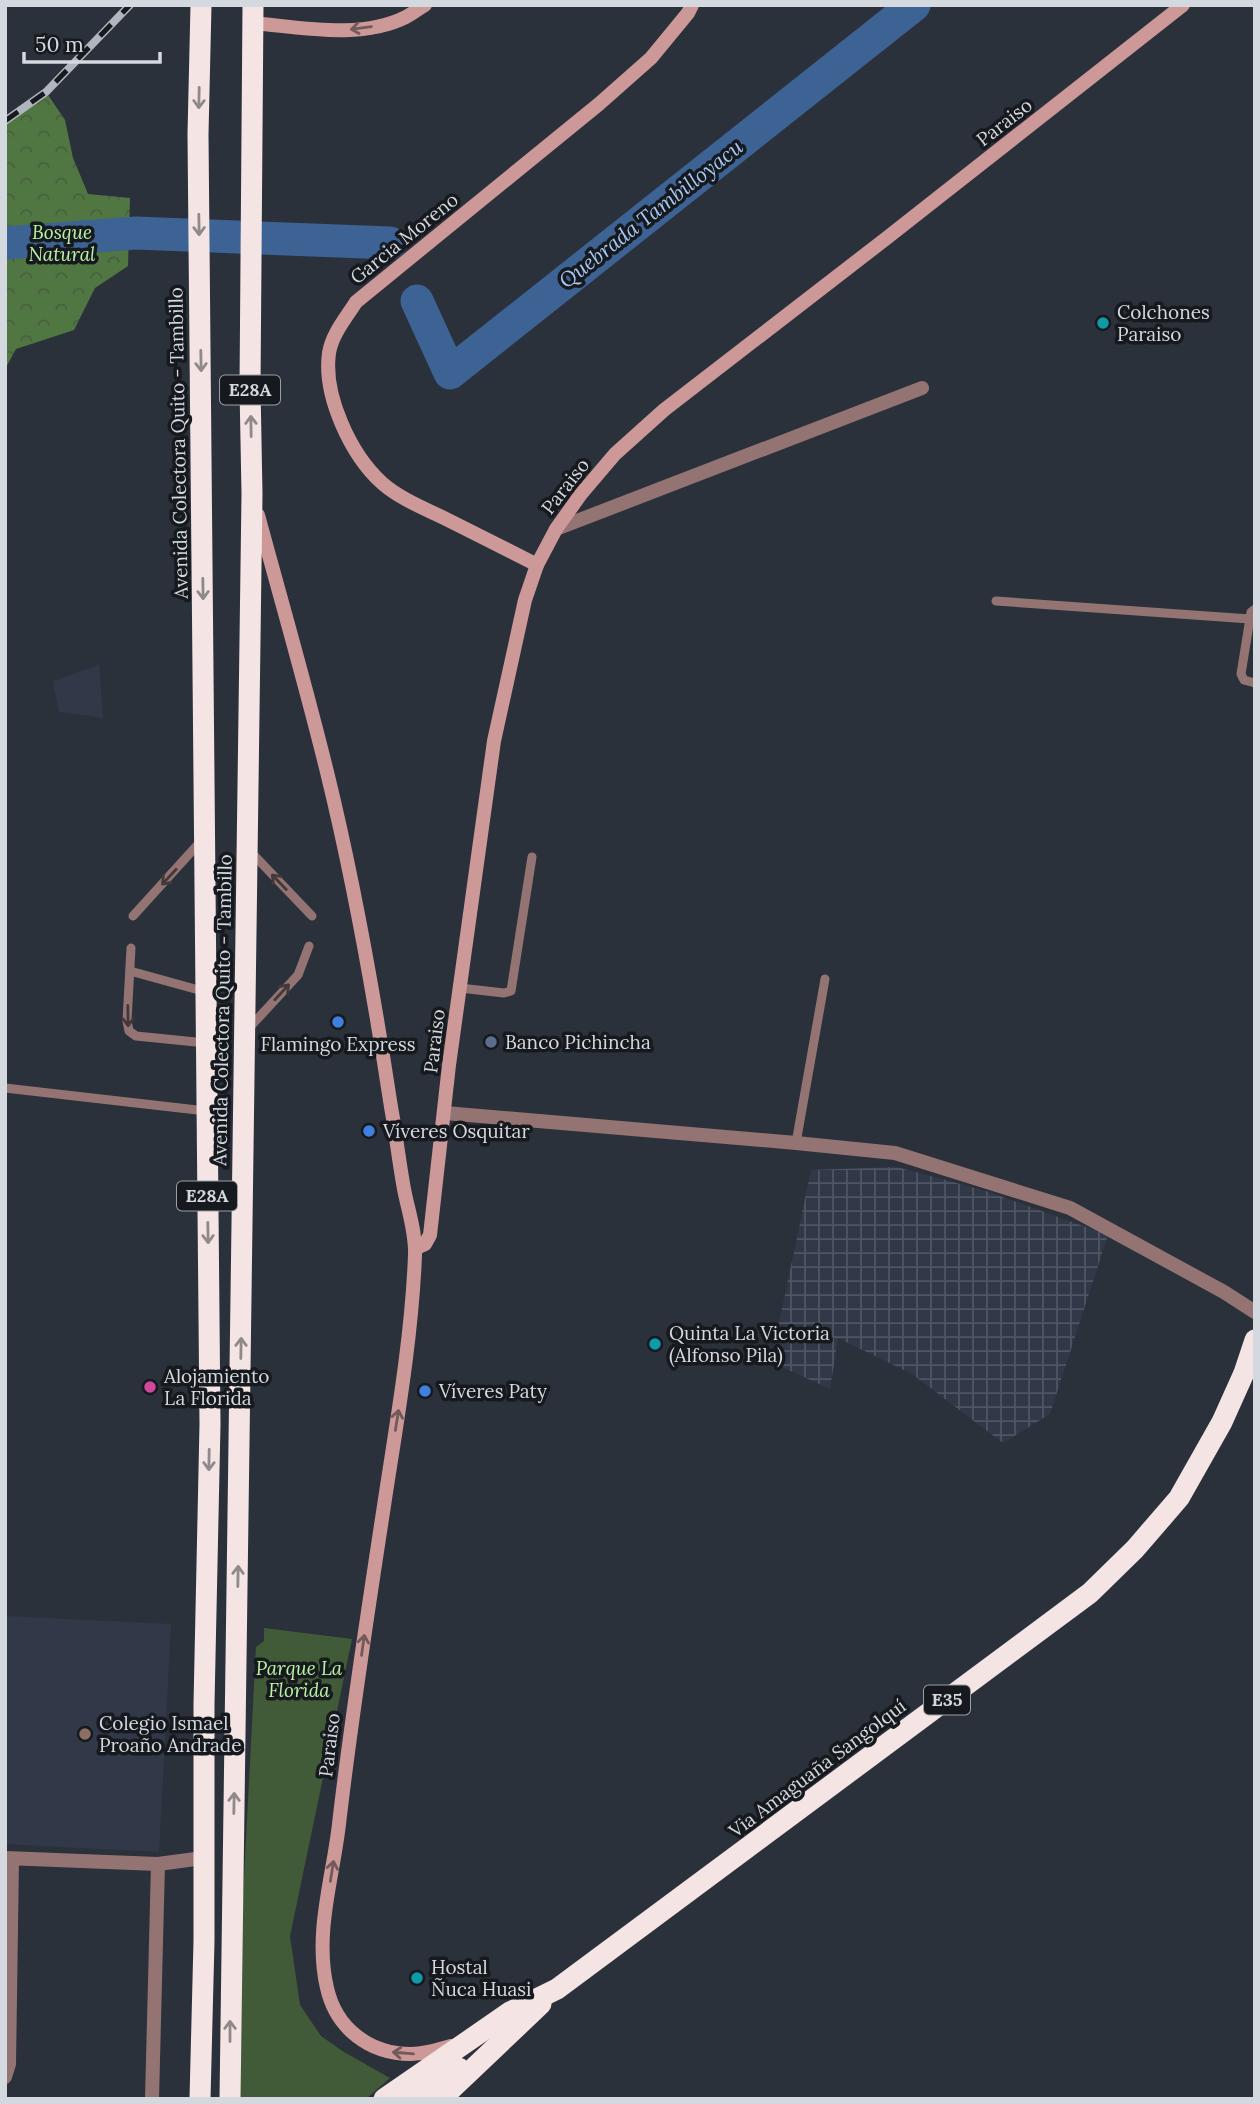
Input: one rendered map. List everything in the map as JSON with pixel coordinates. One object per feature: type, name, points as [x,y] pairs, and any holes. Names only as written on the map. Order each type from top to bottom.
[{"type":"highway","name":"Avenida Colectora Quito - Tambillo","points":[[201,5],[199,158],[210,1424],[204,1690],[201,2099]]},
{"type":"highway","name":"Avenida Colectora Quito - Tambillo","points":[[230,2099],[252,494],[253,14]]},
{"type":"highway","name":"Via Amaguaña Sangolquí","points":[[384,2099],[510,2012],[557,1989],[1090,1593],[1135,1549],[1179,1498],[1222,1422],[1244,1373],[1255,1340]]},
{"type":"highway","points":[[441,2099],[557,1989]]},
{"type":"highway","points":[[414,2099],[513,2031]]},
{"type":"street","points":[[253,14],[343,30],[374,27],[405,18],[425,5]]},
{"type":"street","name":"Garcia Moreno","points":[[537,565],[407,501],[382,483],[362,460],[336,409],[329,380],[329,353],[338,329],[356,302],[599,104],[651,58],[692,5]]},
{"type":"street","name":"Paraiso","points":[[416,1248],[425,1244],[430,1235],[494,741],[526,600],[537,565],[556,529],[615,454],[664,410],[1183,5]]},
{"type":"street","points":[[556,529],[922,388]]},
{"type":"street","name":"Paraiso","points":[[252,494],[327,774],[357,911],[416,1248],[412,1307],[398,1410],[348,1742],[337,1844],[321,1936],[328,1993],[338,2018],[354,2036],[381,2050],[410,2054],[432,2052],[469,2040]]},
{"type":"street","points":[[445,1113],[895,1153],[1070,1209],[1224,1292],[1255,1312]]},
{"type":"street","points":[[5,2077],[9,2064],[8,1858],[158,1864],[203,1858]]},
{"type":"street","points":[[152,2099],[158,1864]]},
{"type":"lane","points":[[996,601],[1250,619]]},
{"type":"lane","points":[[1255,609],[1251,612],[1241,674],[1244,680],[1255,683]]},
{"type":"lane","points":[[132,916],[205,837]]},
{"type":"lane","points":[[247,848],[312,916]]},
{"type":"lane","points":[[460,988],[504,993],[511,991],[531,857]]},
{"type":"lane","points":[[245,1031],[298,975],[309,946]]},
{"type":"lane","points":[[131,948],[127,1021],[129,1031],[136,1036],[207,1043]]},
{"type":"lane","points":[[130,971],[206,992]]},
{"type":"lane","points":[[796,1143],[825,979]]},
{"type":"lane","points":[[5,1088],[206,1111]]},
{"type":"shaded area","points":[[99,665],[103,718],[59,712],[53,681]]},
{"type":"shaded area","points":[[897,1167],[986,1191],[1108,1235],[1050,1414],[1003,1443],[912,1374],[838,1338],[830,1389],[771,1362],[811,1170]]},
{"type":"shaded area","name":"Colegio Ismael Proaño Andrade","points":[[5,1616],[171,1624],[159,1852],[5,1844]]},
{"type":"green space","name":"Bosque Natural","points":[[46,92],[65,120],[73,158],[88,194],[130,198],[128,266],[95,288],[74,330],[16,349],[5,369],[5,121]]},
{"type":"green space","name":"Parque La Florida","points":[[264,1628],[352,1639],[290,1936],[300,2005],[321,2036],[390,2078],[366,2099],[235,2099],[235,2050],[256,1647],[264,1641]]},
{"type":"waterway","name":"Quebrada Tambilloyacu","points":[[417,301],[450,373],[914,5]]},
{"type":"waterway","name":"Quebrada Tambilloyacu","points":[[5,243],[136,233],[390,243]]},
{"type":"railway","points":[[5,121],[46,92],[130,5]]},
{"type":"place","name":"Colchones Paraiso","points":[[1103,323]]},
{"type":"place","name":"Flamingo Express","points":[[338,1022]]},
{"type":"place","name":"Banco Pichincha","points":[[491,1042]]},
{"type":"place","name":"Víveres Osquitar","points":[[369,1131]]},
{"type":"place","name":"Quinta La Victoria (Alfonso Pila)","points":[[655,1344]]},
{"type":"place","name":"Alojamiento La Florida","points":[[150,1387]]},
{"type":"place","name":"Víveres Paty","points":[[425,1391]]},
{"type":"place","name":"Colegio Ismael Proaño Andrade","points":[[85,1734]]},
{"type":"place","name":"Hostal Ñuca Huasi","points":[[417,1978]]}]
